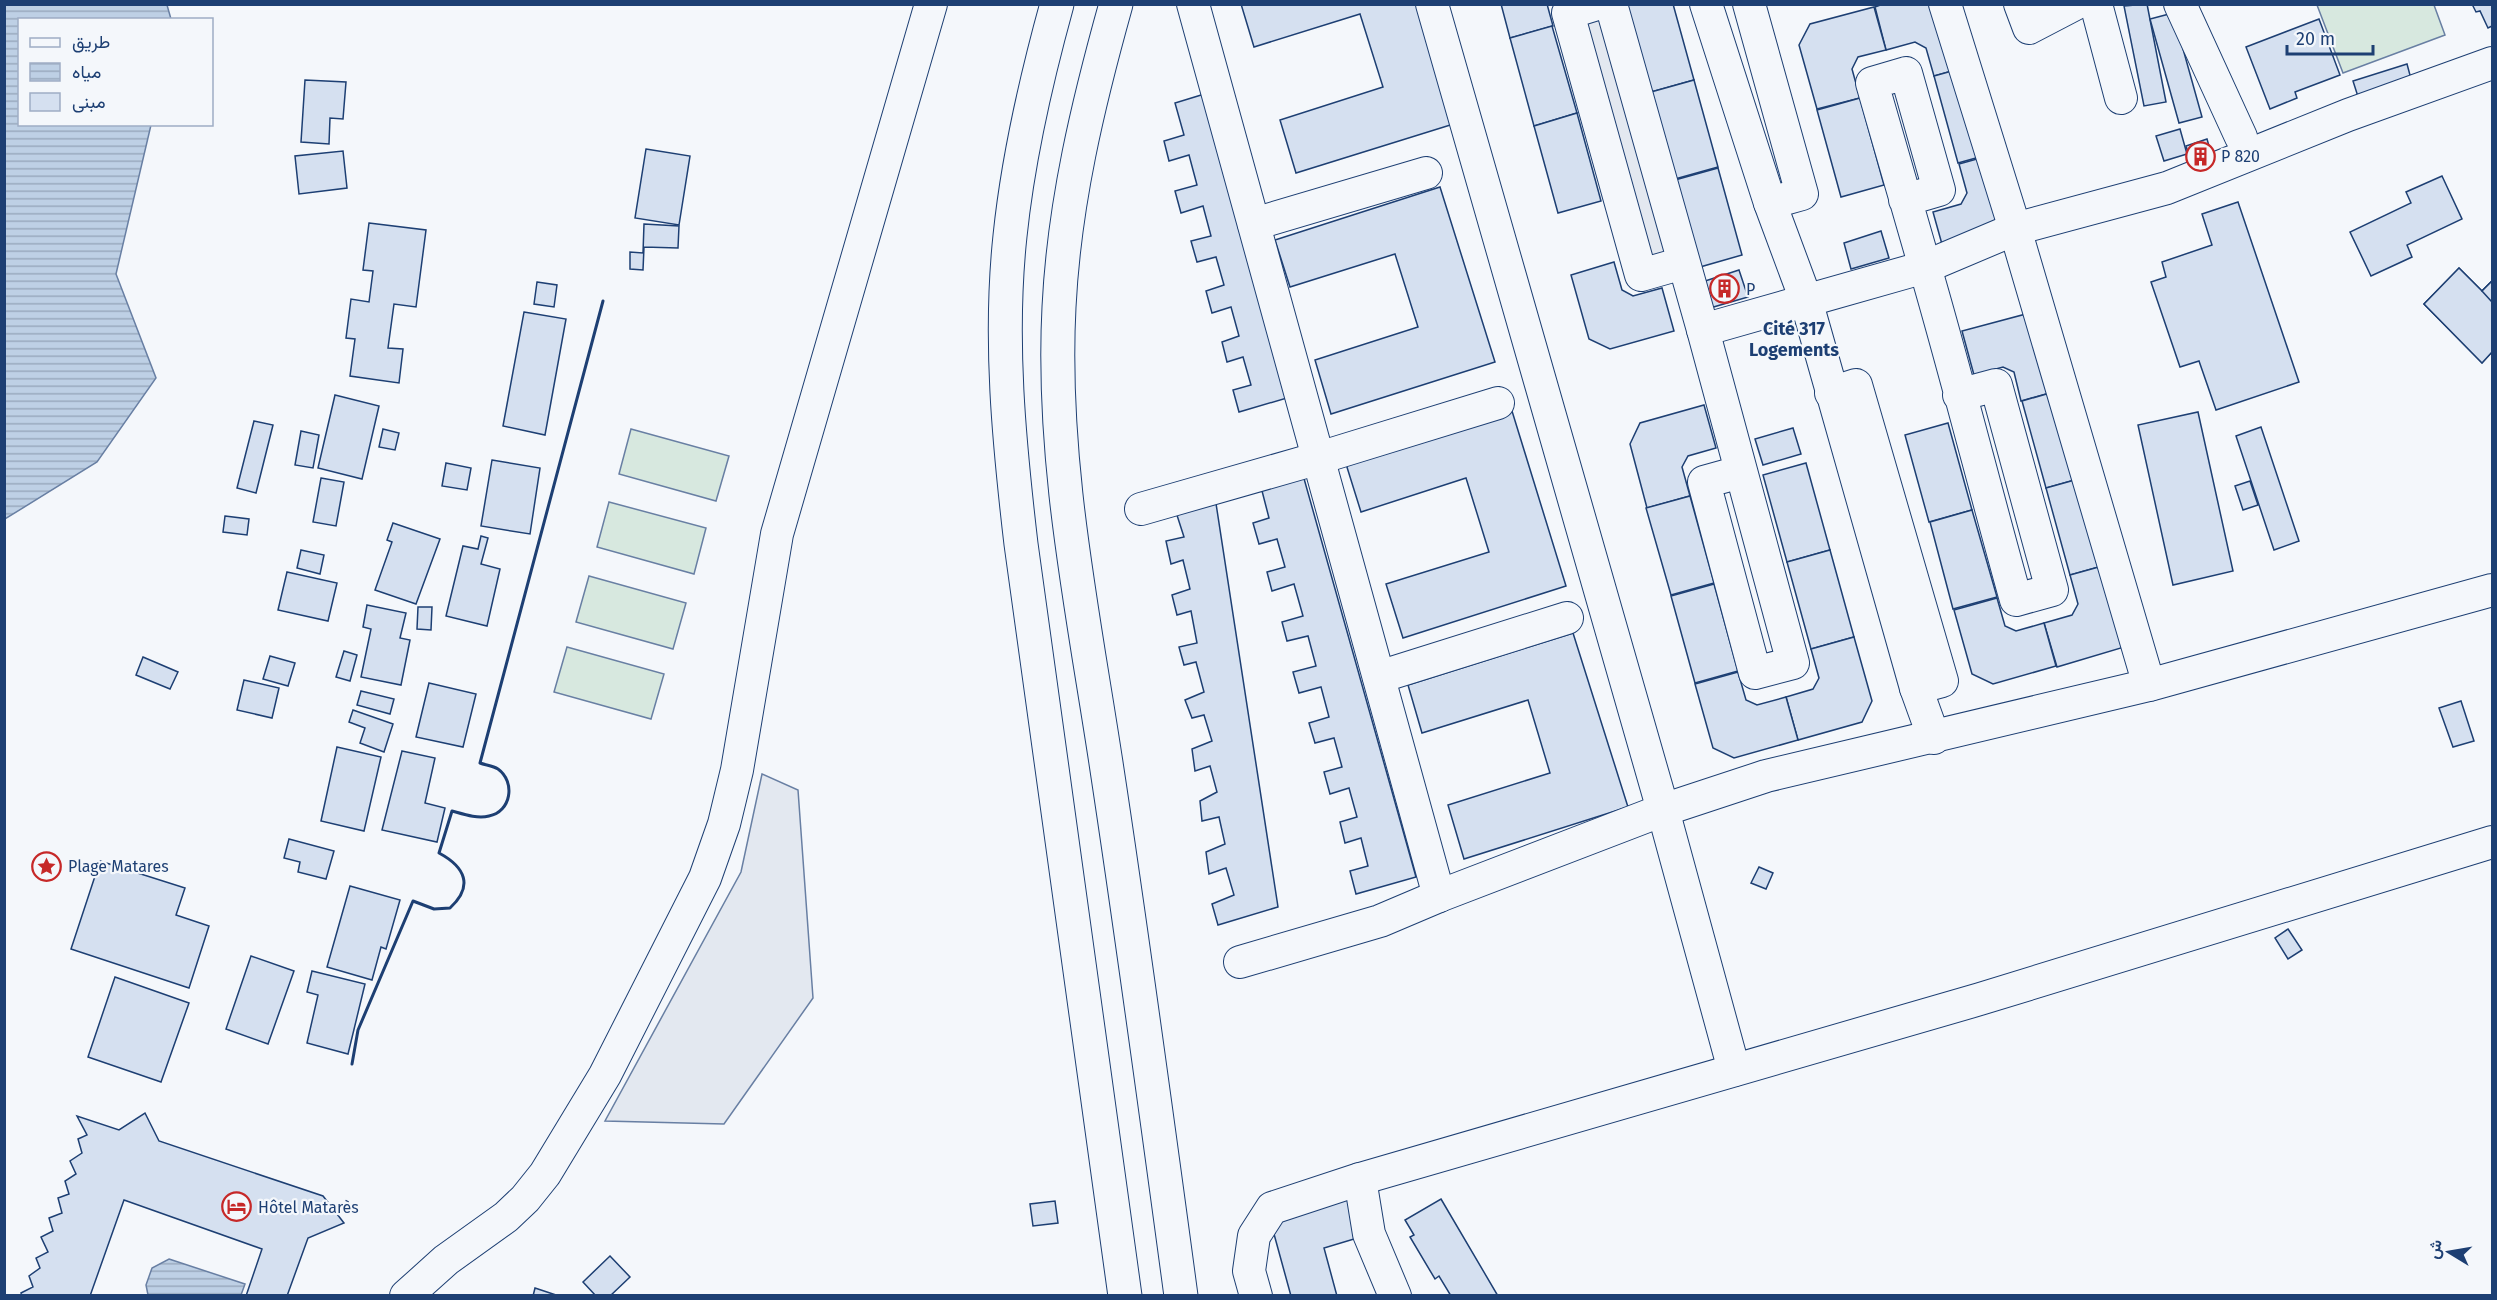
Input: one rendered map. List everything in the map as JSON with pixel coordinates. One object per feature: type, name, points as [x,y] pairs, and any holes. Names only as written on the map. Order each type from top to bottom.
[{"type":"highway","points":[[1057,4],[1025,133],[1010,236],[1006,300],[1006,372],[1010,455],[1125,1296]]},
{"type":"highway","points":[[1116,4],[1088,109],[1068,212],[1059,306],[1058,386],[1063,480],[1138,975],[1181,1296]]},
{"type":"street","points":[[406,1296],[447,1260],[506,1216],[545,1174],[605,1075],[705,878],[724,824],[737,770],[777,534],[931,4]]},
{"type":"street","points":[[1193,4],[1439,896]]},
{"type":"street","points":[[1432,4],[1663,810],[1734,1070]]},
{"type":"street","points":[[1597,4],[1568,13],[1641,275],[1683,263]]},
{"type":"street","points":[[1611,4],[1703,330],[1793,663],[1755,673],[1704,482],[1740,472]]},
{"type":"street","points":[[1706,4],[1770,203],[1806,300],[1916,688],[1934,738]]},
{"type":"street","points":[[1749,4],[1802,194],[1770,203]]},
{"type":"street","points":[[1945,4],[2015,229],[2149,685]]},
{"type":"street","points":[[2020,4],[2029,28],[2075,4]]},
{"type":"street","points":[[2096,4],[2121,98]]},
{"type":"street","points":[[2180,4],[2241,137]]},
{"type":"street","points":[[1703,330],[1925,267],[2015,229],[2168,188],[2348,115],[2493,63]]},
{"type":"street","points":[[1254,224],[1426,173]]},
{"type":"street","points":[[1905,200],[1925,267],[1959,395],[2016,600],[2052,590],[1996,385],[1959,395]]},
{"type":"street","points":[[1141,509],[1498,403]]},
{"type":"street","points":[[1240,962],[1380,921],[1663,810],[1766,776],[1934,738],[2149,685],[2491,596]]},
{"type":"street","points":[[1379,676],[1567,618]]},
{"type":"street","points":[[1256,1296],[1249,1271],[1254,1236],[1272,1209],[1360,1179],[1980,999],[2493,842]]},
{"type":"street","points":[[1360,1179],[1369,1234],[1395,1296]]},
{"type":"shaded area","points":[[1575,5],[1618,5],[1692,268],[1637,284]]},
{"type":"shaded area","points":[[2317,5],[2434,5],[2445,35],[2343,73]]},
{"type":"shaded area","points":[[631,429],[729,456],[716,501],[619,474]]},
{"type":"shaded area","points":[[609,502],[706,528],[694,574],[597,547]]},
{"type":"shaded area","points":[[589,576],[686,603],[673,649],[576,622]]},
{"type":"shaded area","points":[[567,647],[664,674],[651,719],[554,692]]},
{"type":"shaded area","points":[[762,774],[798,790],[813,998],[724,1124],[605,1121],[741,872]]},
{"type":"water","points":[[5,4],[167,5],[171,18],[18,18],[18,126],[151,126],[116,274],[156,378],[97,462],[5,519]]},
{"type":"water","points":[[169,1259],[245,1284],[241,1295],[148,1295],[146,1285],[152,1268]]},
{"type":"building","points":[[1241,4],[1423,4],[1460,122],[1296,173],[1280,120],[1383,87],[1360,14],[1254,47]]},
{"type":"building","points":[[1501,4],[1547,4],[1553,26],[1510,38]]},
{"type":"building","points":[[1673,4],[1694,80],[1651,92],[1627,5]]},
{"type":"building","points":[[1883,4],[1961,4],[1977,64],[1934,76],[1926,48],[1915,42],[1886,50],[1875,7]]},
{"type":"building","points":[[2147,4],[2166,102],[2144,106],[2124,6]]},
{"type":"building","points":[[2472,4],[2492,4],[2492,26],[2488,28],[2480,11],[2476,12]]},
{"type":"building","points":[[1874,7],[1886,50],[1858,57],[1852,69],[1860,98],[1817,109],[1799,45],[1810,24]]},
{"type":"building","points":[[2173,13],[2202,117],[2179,123],[2150,19]]},
{"type":"building","points":[[2319,19],[2340,75],[2295,92],[2297,98],[2270,109],[2246,47]]},
{"type":"building","points":[[1552,26],[1577,113],[1534,126],[1510,38]]},
{"type":"building","points":[[1977,64],[2001,151],[1958,163],[1934,76]]},
{"type":"building","points":[[2407,64],[2414,90],[2361,106],[2353,81]]},
{"type":"building","points":[[305,80],[346,82],[343,119],[330,118],[329,144],[301,142]]},
{"type":"building","points":[[1694,80],[1718,167],[1675,179],[1651,92]]},
{"type":"building","points":[[1211,92],[1297,395],[1239,412],[1233,390],[1251,385],[1243,357],[1227,362],[1222,342],[1239,336],[1231,307],[1212,313],[1206,291],[1224,285],[1216,257],[1197,262],[1191,241],[1211,236],[1203,206],[1181,213],[1175,191],[1197,185],[1189,155],[1169,161],[1164,141],[1184,135],[1175,103]]},
{"type":"building","points":[[1860,98],[1884,185],[1841,197],[1817,110]]},
{"type":"building","points":[[1577,113],[1601,201],[1558,213],[1534,126]]},
{"type":"building","points":[[2180,129],[2187,154],[2164,161],[2156,136]]},
{"type":"building","name":"P 820","points":[[2207,139],[2215,167],[2194,173],[2186,146]]},
{"type":"building","points":[[646,149],[690,156],[679,225],[635,218]]},
{"type":"building","points":[[343,151],[347,188],[299,194],[295,156]]},
{"type":"building","points":[[2002,152],[2010,237],[1945,255],[1933,212],[1961,204],[1967,193],[1959,164]]},
{"type":"building","points":[[1718,168],[1742,255],[1700,267],[1675,180]]},
{"type":"building","points":[[2442,176],[2462,219],[2407,245],[2412,257],[2371,276],[2350,232],[2411,203],[2406,192]]},
{"type":"building","points":[[1440,187],[1495,362],[1331,414],[1315,360],[1418,327],[1395,254],[1290,287],[1275,240]]},
{"type":"building","points":[[2238,202],[2299,382],[2216,410],[2199,361],[2180,367],[2151,282],[2166,277],[2162,262],[2212,245],[2202,214]]},
{"type":"building","points":[[369,223],[426,230],[416,307],[394,304],[388,348],[403,349],[399,383],[350,376],[355,339],[346,338],[351,299],[369,302],[373,271],[363,270]]},
{"type":"building","points":[[644,224],[679,226],[678,248],[644,247],[643,270],[630,269],[630,252],[643,253]]},
{"type":"building","points":[[1881,231],[1889,258],[1851,269],[1844,243]]},
{"type":"building","points":[[1614,262],[1622,290],[1633,296],[1662,288],[1674,331],[1610,349],[1589,339],[1571,275]]},
{"type":"building","points":[[2459,268],[2482,291],[2492,281],[2492,352],[2482,363],[2424,304]]},
{"type":"building","points":[[2459,268],[2482,291],[2492,281],[2492,352],[2482,363],[2424,304]]},
{"type":"building","name":"P","points":[[1739,270],[1748,297],[1710,308],[1702,282]]},
{"type":"building","points":[[2492,281],[2492,302],[2482,291]]},
{"type":"building","points":[[537,282],[557,285],[554,307],[534,304]]},
{"type":"building","points":[[524,312],[566,319],[545,435],[503,426]]},
{"type":"building","points":[[2026,314],[2064,389],[2021,401],[2014,372],[2003,367],[1974,375],[1962,331]]},
{"type":"building","points":[[2064,389],[2089,476],[2046,488],[2022,401]]},
{"type":"building","points":[[335,395],[379,406],[362,479],[318,468]]},
{"type":"building","points":[[1704,405],[1716,448],[1688,456],[1682,467],[1690,496],[1647,508],[1630,444],[1640,423]]},
{"type":"building","points":[[1512,411],[1566,586],[1403,638],[1386,584],[1489,552],[1466,478],[1361,512],[1346,464]]},
{"type":"building","points":[[2198,412],[2233,571],[2173,585],[2138,425]]},
{"type":"building","points":[[254,421],[273,425],[256,493],[237,488]]},
{"type":"building","points":[[1948,423],[1972,510],[1929,522],[1905,435]]},
{"type":"building","points":[[2261,427],[2299,541],[2274,550],[2236,436]]},
{"type":"building","points":[[1793,428],[1801,454],[1763,465],[1755,439]]},
{"type":"building","points":[[383,429],[399,433],[395,450],[379,447]]},
{"type":"building","points":[[301,431],[319,435],[313,468],[295,465]]},
{"type":"building","points":[[492,460],[540,468],[530,534],[481,526]]},
{"type":"building","points":[[446,463],[471,468],[467,490],[442,486]]},
{"type":"building","points":[[1806,463],[1830,550],[1787,562],[1763,475]]},
{"type":"building","points":[[1303,475],[1416,877],[1356,894],[1350,871],[1368,866],[1361,838],[1345,843],[1340,822],[1357,817],[1349,788],[1330,794],[1324,772],[1342,767],[1334,738],[1315,743],[1309,723],[1329,717],[1321,687],[1299,693],[1293,672],[1316,666],[1308,636],[1287,641],[1282,622],[1303,616],[1294,584],[1272,591],[1267,572],[1285,567],[1277,539],[1259,544],[1253,523],[1269,518],[1261,487]]},
{"type":"building","points":[[2089,476],[2113,563],[2070,575],[2046,488]]},
{"type":"building","points":[[321,478],[344,482],[336,526],[313,522]]},
{"type":"building","points":[[2250,481],[2258,505],[2243,510],[2235,486]]},
{"type":"building","points":[[1690,496],[1714,583],[1671,595],[1646,508]]},
{"type":"building","points":[[1215,497],[1278,907],[1218,925],[1212,904],[1234,895],[1226,868],[1209,874],[1206,852],[1225,844],[1219,817],[1202,821],[1200,801],[1217,792],[1210,766],[1195,771],[1192,749],[1212,741],[1204,715],[1192,718],[1185,700],[1204,692],[1196,662],[1184,665],[1179,647],[1197,643],[1191,611],[1177,615],[1172,595],[1190,589],[1183,560],[1171,564],[1166,541],[1184,537],[1175,509]]},
{"type":"building","points":[[1972,510],[1997,597],[1953,609],[1930,522]]},
{"type":"building","points":[[225,516],[249,519],[247,535],[223,532]]},
{"type":"building","points":[[393,523],[440,539],[416,604],[375,590],[392,542],[387,540]]},
{"type":"building","points":[[481,536],[488,538],[481,564],[500,569],[487,626],[446,616],[463,546],[478,549]]},
{"type":"building","points":[[301,550],[324,555],[320,574],[297,568]]},
{"type":"building","points":[[1830,550],[1854,637],[1811,649],[1787,562]]},
{"type":"building","points":[[2113,563],[2131,627],[2121,648],[2057,667],[2044,623],[2072,615],[2078,604],[2070,575]]},
{"type":"building","points":[[287,572],[337,583],[328,621],[278,610]]},
{"type":"building","points":[[1714,584],[1738,671],[1695,683],[1671,596]]},
{"type":"building","points":[[1997,598],[2005,626],[2016,631],[2044,623],[2056,666],[1993,684],[1972,674],[1954,610]]},
{"type":"building","points":[[367,605],[406,613],[400,638],[410,640],[401,685],[361,677],[371,629],[363,627]]},
{"type":"building","points":[[418,607],[432,607],[431,630],[417,629]]},
{"type":"building","points":[[1573,633],[1628,807],[1464,859],[1448,805],[1550,773],[1528,700],[1422,733],[1408,685]]},
{"type":"building","points":[[1854,637],[1872,701],[1862,722],[1798,740],[1786,697],[1813,689],[1819,678],[1811,649]]},
{"type":"building","points":[[344,651],[357,655],[350,681],[336,677]]},
{"type":"building","points":[[270,656],[295,663],[288,686],[263,679]]},
{"type":"building","points":[[143,657],[178,672],[170,689],[136,675]]},
{"type":"building","points":[[1738,672],[1746,700],[1757,705],[1786,697],[1798,740],[1734,758],[1713,748],[1695,684]]},
{"type":"building","points":[[244,680],[279,688],[272,718],[237,710]]},
{"type":"building","points":[[429,683],[476,694],[463,747],[416,737]]},
{"type":"building","points":[[361,691],[394,699],[390,714],[357,705]]},
{"type":"building","points":[[2461,701],[2474,741],[2453,747],[2439,708]]},
{"type":"building","points":[[353,710],[393,724],[384,752],[360,743],[365,728],[349,722]]},
{"type":"building","points":[[337,747],[381,757],[364,831],[321,821]]},
{"type":"building","points":[[402,751],[435,758],[425,803],[445,808],[437,842],[382,830]]},
{"type":"building","points":[[289,839],[334,851],[326,879],[298,872],[300,862],[284,858]]},
{"type":"building","points":[[100,861],[185,888],[176,915],[209,926],[189,988],[71,949]]},
{"type":"building","points":[[1759,867],[1773,873],[1766,889],[1751,883]]},
{"type":"building","points":[[350,886],[400,900],[386,949],[381,947],[372,980],[327,967]]},
{"type":"building","points":[[2288,929],[2302,950],[2288,959],[2275,938]]},
{"type":"building","points":[[251,956],[294,971],[268,1044],[226,1029]]},
{"type":"building","points":[[312,971],[365,984],[348,1054],[307,1043],[318,995],[307,992]]},
{"type":"building","points":[[115,977],[189,1003],[161,1082],[88,1057]]},
{"type":"building","name":"Hôtel Matarès","points":[[145,1113],[159,1141],[323,1196],[344,1223],[308,1238],[287,1296],[246,1296],[262,1249],[124,1200],[90,1296],[22,1296],[21,1293],[33,1287],[29,1276],[40,1268],[36,1258],[48,1252],[41,1237],[53,1231],[49,1218],[62,1213],[58,1198],[69,1194],[65,1181],[76,1174],[70,1161],[82,1153],[78,1139],[87,1135],[77,1116],[119,1130]]},
{"type":"building","points":[[1362,1190],[1374,1233],[1324,1248],[1337,1296],[1291,1296],[1274,1234],[1288,1210]]},
{"type":"building","points":[[1441,1199],[1498,1296],[1451,1296],[1439,1276],[1435,1279],[1410,1237],[1414,1235],[1405,1220]]},
{"type":"building","points":[[1055,1201],[1058,1223],[1033,1226],[1030,1204]]},
{"type":"building","points":[[610,1256],[630,1277],[610,1296],[596,1296],[583,1282]]},
{"type":"building","points":[[535,1288],[559,1296],[533,1296]]},
{"type":"wall","points":[[352,1064],[358,1030],[413,901],[434,909],[450,908],[462,892],[464,885],[460,871],[455,864],[439,853],[452,811],[484,817],[496,813],[506,803],[509,789],[504,775],[498,769],[480,763],[603,301]]},
{"type":"place","name":"P 820","points":[[2200,156]]},
{"type":"place","name":"P","points":[[1725,289]]},
{"type":"place","name":"Plage Matares","points":[[47,866]]},
{"type":"place","name":"Hôtel Matarès","points":[[237,1207]]},
{"type":"district","name":"Cité 317 Logements","points":[[1794,339]]}]
